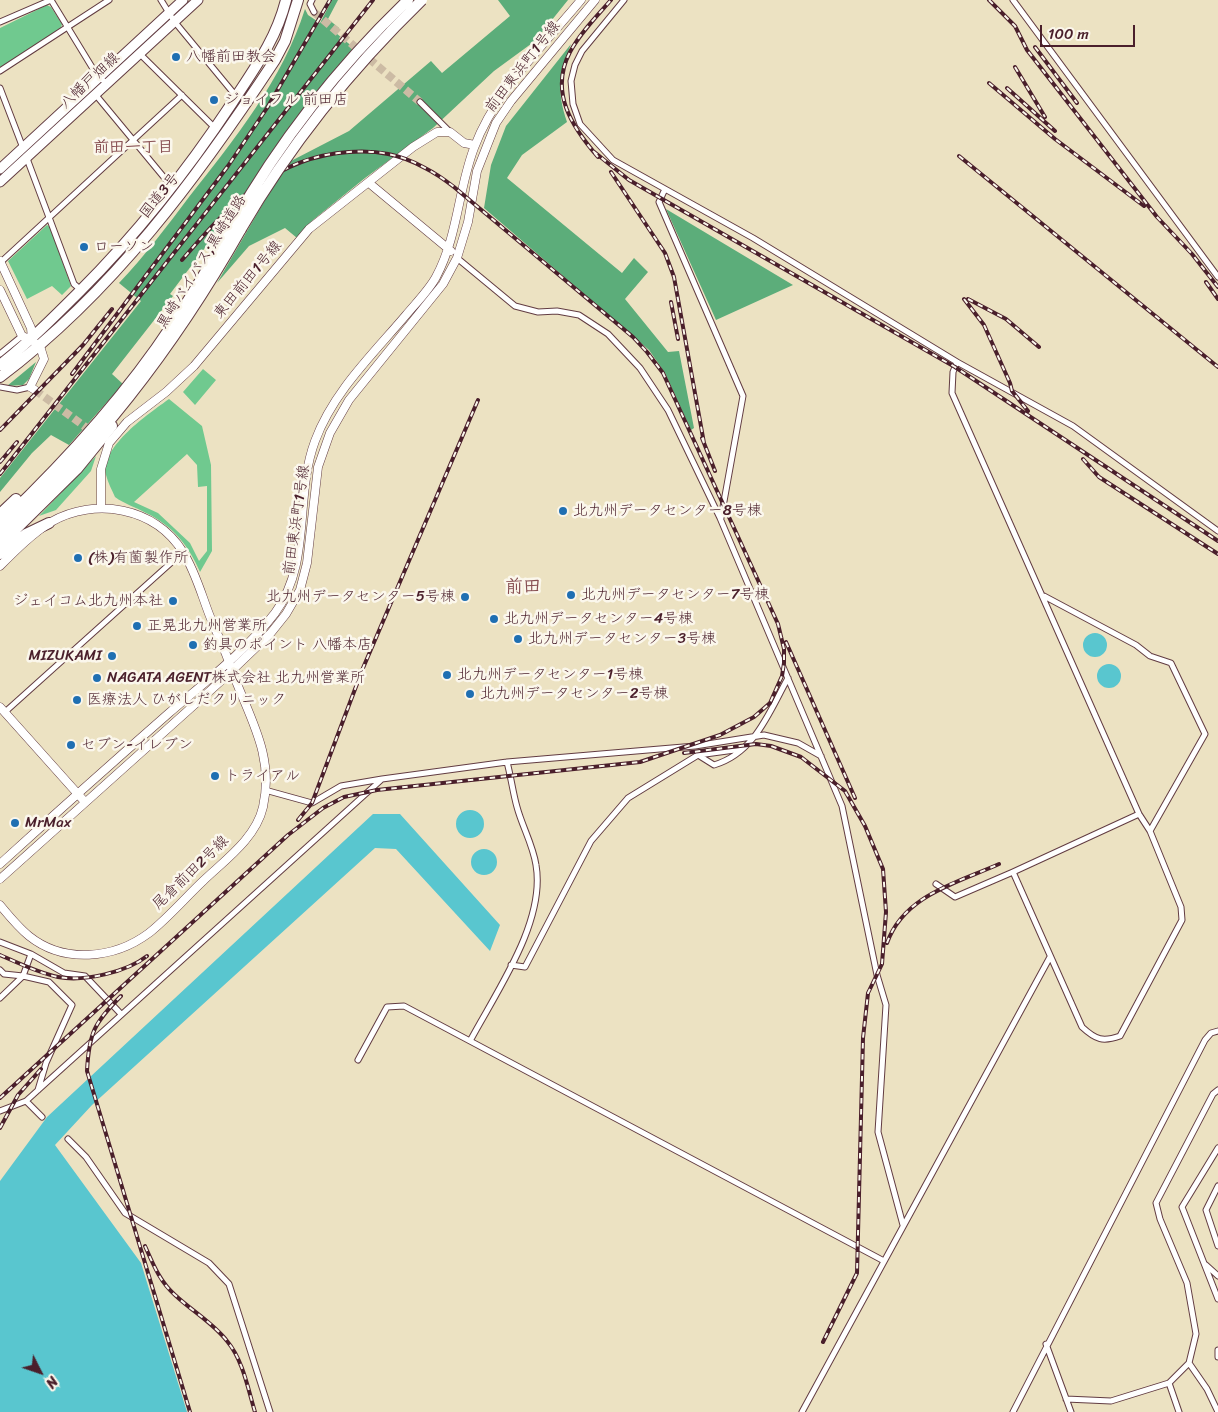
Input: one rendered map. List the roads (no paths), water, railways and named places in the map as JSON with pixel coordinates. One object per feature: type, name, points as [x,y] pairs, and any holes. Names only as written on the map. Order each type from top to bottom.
[{"type":"highway","name":"国道3号","points":[[0,377],[31,341],[149,218],[173,187],[267,51],[280,22],[286,0]]},
{"type":"highway","name":"国道3号","points":[[0,365],[31,341],[134,251],[190,182],[275,60],[285,41],[298,0]]},
{"type":"highway","name":"黒崎バイパス;黒崎道路","points":[[1,541],[132,395],[156,364],[200,299],[265,171],[306,113],[362,46],[408,0]]},
{"type":"highway","name":"黒崎バイパス;黒崎道路","points":[[0,524],[33,492],[95,425],[149,358],[237,226],[329,99],[376,46],[422,0]]},
{"type":"highway","points":[[0,514],[95,425]]},
{"type":"highway","points":[[0,554],[26,534],[49,523]]},
{"type":"main road","name":"八幡戸畑線","points":[[0,169],[183,0]]},
{"type":"main road","name":"八幡戸畑線","points":[[0,182],[198,0]]},
{"type":"street","points":[[0,22],[51,0],[98,77],[107,84]]},
{"type":"street","points":[[0,71],[109,0]]},
{"type":"street","points":[[160,0],[174,21],[237,96]]},
{"type":"street","points":[[312,0],[310,4],[314,12]]},
{"type":"street","name":"前田東浜町1号線","points":[[0,864],[229,660],[275,612],[291,585],[297,563],[304,484],[310,458],[324,420],[345,388],[435,279],[449,249],[474,145],[486,119],[499,99],[581,0]]},
{"type":"street","name":"前田東浜町1号線","points":[[0,879],[232,670],[286,614],[300,590],[308,563],[318,467],[330,433],[348,400],[443,284],[457,258],[468,222],[477,171],[496,123],[511,101],[594,0]]},
{"type":"street","points":[[624,0],[582,51],[575,65],[571,81],[573,104],[580,124],[613,160],[753,238],[957,362],[1073,426],[1218,530]]},
{"type":"street","points":[[1013,0],[1218,276]]},
{"type":"street","points":[[140,54],[215,128]]},
{"type":"street","points":[[0,88],[74,284],[81,290]]},
{"type":"street","points":[[95,94],[173,187]]},
{"type":"street","points":[[31,341],[30,328],[0,262],[182,95]]},
{"type":"street","points":[[420,102],[450,132],[464,143],[474,145]]},
{"type":"street","name":"東田前田1号線","points":[[101,506],[101,469],[107,442],[127,422],[166,392],[194,366],[309,229],[413,147],[437,132],[450,132]]},
{"type":"street","points":[[369,183],[515,306],[538,312],[557,311],[579,315],[608,334],[640,368],[668,410],[720,518],[842,806],[877,975],[886,1005],[878,1132],[903,1225]]},
{"type":"street","points":[[665,189],[659,202],[743,396],[720,518]]},
{"type":"street","points":[[0,290],[44,360],[32,389],[17,390],[0,387]]},
{"type":"street","points":[[0,354],[31,341]]},
{"type":"street","points":[[957,362],[952,393],[1139,814],[1150,832],[1181,907],[1182,920],[1120,1036],[1106,1041],[1095,1038],[1082,1028],[1013,872]]},
{"type":"street","points":[[0,566],[49,523],[67,514],[101,506]]},
{"type":"street","name":"尾倉前田2号線","points":[[0,905],[28,935],[56,950],[92,955],[128,946],[149,933],[246,839],[262,809],[267,771],[264,751],[229,660],[183,552],[167,534],[148,520],[113,508],[101,506]]},
{"type":"street","points":[[85,802],[3,710],[183,552]]},
{"type":"street","points":[[1043,596],[1136,645],[1150,656],[1171,663],[1205,734],[1150,832]]},
{"type":"street","points":[[698,755],[714,765],[731,760],[756,736],[788,678]]},
{"type":"street","points":[[265,790],[312,803],[341,786],[382,779],[507,762],[688,747],[764,735],[798,742],[821,756]]},
{"type":"street","points":[[511,965],[525,967],[591,841],[611,815],[628,798],[698,755],[742,749]]},
{"type":"street","points":[[470,1041],[511,965],[534,910],[538,887],[536,864],[517,806],[507,762]]},
{"type":"street","points":[[0,1112],[26,1101],[382,779]]},
{"type":"street","points":[[936,884],[955,897],[1139,814]]},
{"type":"street","points":[[0,942],[31,954],[64,973],[85,976],[121,1014]]},
{"type":"street","points":[[0,998],[24,976],[31,954]]},
{"type":"street","points":[[802,1412],[1050,957]]},
{"type":"street","points":[[0,970],[4,974],[24,976],[49,982],[72,1005],[46,1063],[38,1090]]},
{"type":"street","points":[[358,1060],[387,1007],[404,1006],[884,1261]]},
{"type":"street","points":[[1012,1412],[1205,1040],[1211,1033],[1218,1031]]},
{"type":"street","points":[[1066,1399],[1112,1401],[1169,1383],[1190,1363],[1196,1334],[1187,1283],[1160,1219],[1156,1203],[1213,1094],[1218,1090]]},
{"type":"street","points":[[26,1101],[42,1117]]},
{"type":"street","points":[[68,1139],[86,1157],[125,1213],[209,1263],[229,1284],[270,1412]]},
{"type":"street","points":[[1218,1148],[1182,1207],[1218,1299]]},
{"type":"street","points":[[1218,1186],[1206,1210],[1218,1246]]},
{"type":"street","points":[[1205,1265],[1218,1276]]},
{"type":"street","points":[[1046,1344],[1071,1412]]},
{"type":"street","points":[[1218,1350],[1218,1357]]},
{"type":"street","points":[[1190,1363],[1207,1389],[1218,1412]]},
{"type":"street","points":[[1169,1383],[1179,1412]]},
{"type":"water","points":[[1095,633],[1100,634],[1106,640],[1106,650],[1100,656],[1095,657],[1090,656],[1084,650],[1083,645],[1084,640],[1090,634]]},
{"type":"water","points":[[1109,664],[1118,667],[1121,676],[1118,685],[1109,688],[1100,685],[1097,676],[1100,667]]},
{"type":"water","points":[[470,810],[480,814],[484,824],[480,834],[470,838],[460,834],[456,824],[460,814]]},
{"type":"water","points":[[373,814],[400,814],[500,925],[490,951],[396,849],[375,848],[92,1105],[55,1145],[141,1263],[187,1412],[0,1412],[0,1181],[47,1117]]},
{"type":"water","points":[[484,849],[493,853],[497,862],[493,871],[484,875],[475,871],[471,862],[475,853]]},
{"type":"tunnel","points":[[314,12],[420,102]]},
{"type":"tunnel","points":[[35,390],[95,434]]},
{"type":"railway","points":[[72,374],[228,166],[267,108],[330,0]]},
{"type":"railway","points":[[0,474],[373,0]]},
{"type":"railway","points":[[598,157],[588,146],[572,121],[566,108],[562,81],[564,67],[574,45],[611,0]]},
{"type":"railway","points":[[989,0],[1015,26],[1027,50],[1157,217],[1192,254],[1218,287]]},
{"type":"railway","points":[[1035,47],[1077,103]]},
{"type":"railway","points":[[1015,67],[1045,117]]},
{"type":"railway","points":[[989,83],[1055,139],[1144,206]]},
{"type":"railway","points":[[1007,88],[1055,131]]},
{"type":"railway","points":[[593,151],[629,180],[955,367],[1218,541]]},
{"type":"railway","points":[[0,1098],[288,835],[323,808],[344,797],[377,790],[640,762],[720,735],[754,717],[770,703],[782,676],[784,649],[778,624],[663,373],[633,337],[444,179],[407,159],[379,152],[349,152],[322,156],[298,163],[275,174],[235,203],[182,260]]},
{"type":"railway","points":[[959,156],[1218,367]]},
{"type":"railway","points":[[611,172],[665,253],[674,277],[704,443]]},
{"type":"railway","points":[[1206,282],[1218,299]]},
{"type":"railway","points":[[964,299],[984,325],[1012,391],[1028,411]]},
{"type":"railway","points":[[968,299],[1006,319],[1039,347]]},
{"type":"railway","points":[[671,302],[678,339]]},
{"type":"railway","points":[[0,430],[83,345],[112,309]]},
{"type":"railway","points":[[298,820],[312,803],[363,668],[478,400]]},
{"type":"railway","points":[[702,438],[715,471]]},
{"type":"railway","points":[[0,462],[17,442]]},
{"type":"railway","points":[[1083,459],[1099,477],[1218,554]]},
{"type":"railway","points":[[786,642],[855,798]]},
{"type":"railway","points":[[684,753],[756,744],[771,746],[801,757],[845,791],[865,826],[883,869],[886,912],[882,964],[868,993],[863,1038],[857,1273],[823,1342]]},
{"type":"railway","points":[[887,943],[895,927],[906,913],[919,902],[950,885],[999,864]]},
{"type":"railway","points":[[0,955],[43,973],[68,978],[92,977],[117,971],[147,956]]},
{"type":"railway","points":[[121,996],[95,1029],[89,1047],[87,1071],[190,1412]]},
{"type":"railway","points":[[0,1128],[18,1095],[41,1069]]},
{"type":"railway","points":[[145,1246],[157,1272],[170,1290],[215,1328],[233,1349],[244,1375],[255,1412]]},
{"type":"place","name":"八幡前田教会","points":[[176,57]]},
{"type":"place","name":"ジョイフル 前田店","points":[[214,100]]},
{"type":"place","name":"ローソン","points":[[84,247]]},
{"type":"place","name":"北九州データセンター8号棟","points":[[563,511]]},
{"type":"place","name":"(株)有薗製作所","points":[[78,558]]},
{"type":"place","name":"北九州データセンター7号棟","points":[[571,595]]},
{"type":"place","name":"北九州データセンター5号棟","points":[[465,597]]},
{"type":"place","name":"ジェイコム北九州本社","points":[[173,601]]},
{"type":"place","name":"北九州データセンター4号棟","points":[[494,619]]},
{"type":"place","name":"正晃北九州営業所","points":[[137,626]]},
{"type":"place","name":"北九州データセンター3号棟","points":[[518,639]]},
{"type":"place","name":"釣具のポイント 八幡本店","points":[[193,645]]},
{"type":"place","name":"MIZUKAMI","points":[[112,656]]},
{"type":"place","name":"北九州データセンター1号棟","points":[[447,675]]},
{"type":"place","name":"NAGATA AGENT株式会社 北九州営業所","points":[[97,678]]},
{"type":"place","name":"北九州データセンター2号棟","points":[[470,694]]},
{"type":"place","name":"医療法人 ひがしだクリニック","points":[[77,700]]},
{"type":"place","name":"セブン-イレブン","points":[[71,745]]},
{"type":"place","name":"トライアル","points":[[215,776]]},
{"type":"place","name":"MrMax","points":[[15,823]]},
{"type":"district","name":"前田一丁目","points":[[133,148]]},
{"type":"district","name":"前田","points":[[523,587]]}]
